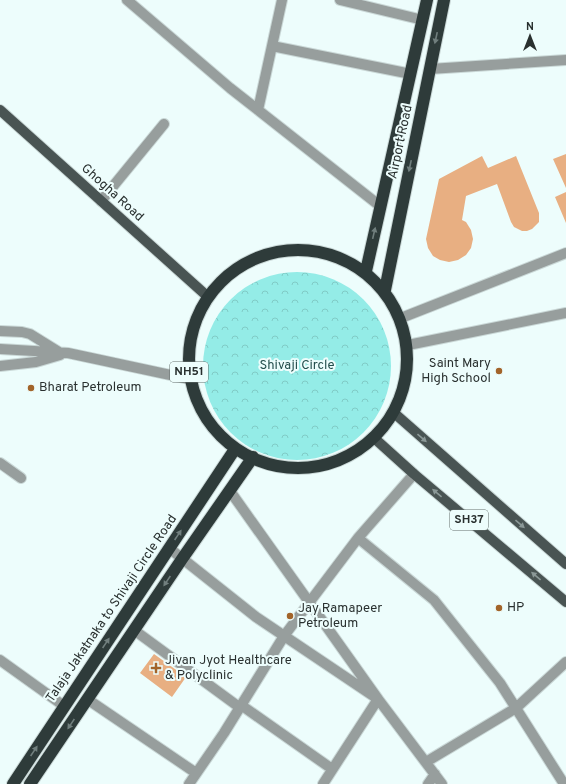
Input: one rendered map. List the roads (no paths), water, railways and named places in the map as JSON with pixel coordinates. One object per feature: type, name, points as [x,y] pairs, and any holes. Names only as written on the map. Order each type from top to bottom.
[{"type":"highway","name":"Airport Road","points":[[366,271],[427,0]]},
{"type":"highway","name":"Airport Road","points":[[385,290],[444,0]]},
{"type":"highway","points":[[406,92],[425,95]]},
{"type":"highway","name":"NH51","points":[[281,250],[325,252],[366,271],[385,290],[401,318],[408,345],[405,387],[386,425],[355,454],[316,468],[274,466],[235,449],[205,419],[189,379],[190,336],[207,296],[240,265],[281,250]]},
{"type":"highway","name":"Talaja Jakatnaka to Shivaji Circle Road","points":[[13,784],[235,449]]},
{"type":"highway","points":[[30,784],[182,559],[254,457]]},
{"type":"main road","name":"Ghogha Road","points":[[0,110],[207,296]]},
{"type":"main road","name":"SH37","points":[[393,412],[566,564]]},
{"type":"main road","name":"SH37","points":[[373,437],[414,474],[566,602]]},
{"type":"street","points":[[127,0],[230,88],[380,206]]},
{"type":"street","points":[[258,110],[282,0]]},
{"type":"street","points":[[340,0],[423,20]]},
{"type":"street","points":[[272,46],[411,74]]},
{"type":"street","points":[[430,69],[566,60]]},
{"type":"street","points":[[101,201],[164,124]]},
{"type":"street","points":[[401,318],[566,253]]},
{"type":"street","points":[[408,345],[566,313]]},
{"type":"street","points":[[0,331],[30,334],[64,353]]},
{"type":"street","points":[[0,348],[64,353],[189,379]]},
{"type":"street","points":[[0,366],[36,362],[64,353]]},
{"type":"street","points":[[0,463],[21,478]]},
{"type":"street","points":[[190,784],[284,636],[358,538],[414,474]]},
{"type":"street","points":[[230,491],[378,699],[442,784]]},
{"type":"street","points":[[358,538],[434,600],[500,683],[564,784]]},
{"type":"street","points":[[169,548],[256,617],[378,699]]},
{"type":"street","points":[[134,630],[240,706],[332,769]]},
{"type":"street","points":[[0,660],[64,706]]},
{"type":"street","points":[[426,762],[516,708],[566,662]]},
{"type":"street","points":[[87,699],[196,773]]},
{"type":"street","points":[[323,784],[378,699]]},
{"type":"street","points":[[428,784],[435,774]]},
{"type":"place","name":"Saint Mary High School","points":[[499,371]]},
{"type":"place","name":"Bharat Petroleum","points":[[31,388]]},
{"type":"place","name":"HP","points":[[499,608]]},
{"type":"place","name":"Jay Ramapeer Petroleum","points":[[290,616]]},
{"type":"place","name":"Jivan Jyot Healthcare & Polyclinic","points":[[156,668]]},
{"type":"park label","name":"Shivaji Circle","points":[[297,366]]}]
